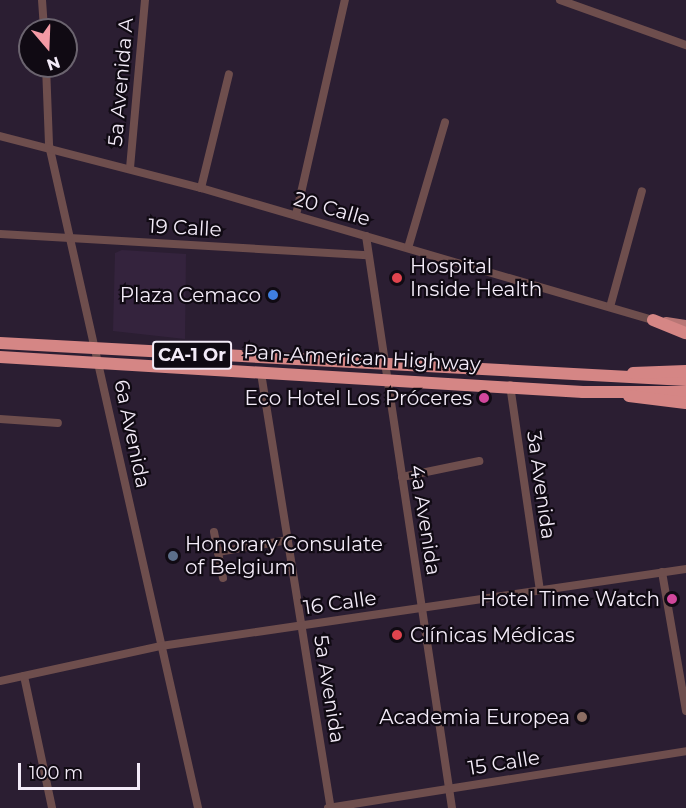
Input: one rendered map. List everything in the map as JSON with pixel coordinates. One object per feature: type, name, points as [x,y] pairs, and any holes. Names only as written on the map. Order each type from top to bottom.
[{"type":"highway","points":[[653,320],[686,333]]},
{"type":"highway","name":"Pan-American Highway","points":[[0,343],[686,380]]},
{"type":"highway","name":"Pan-American Highway","points":[[0,357],[510,385],[583,392],[686,392]]},
{"type":"highway","points":[[623,376],[686,371]]},
{"type":"highway","points":[[583,392],[686,403]]},
{"type":"main road","points":[[653,320],[686,325]]},
{"type":"street","points":[[42,0],[43,18]]},
{"type":"street","name":"5a Avenida A","points":[[130,168],[145,0]]},
{"type":"street","points":[[296,215],[345,0]]},
{"type":"street","points":[[560,0],[686,45]]},
{"type":"street","points":[[201,188],[229,74]]},
{"type":"street","name":"6a Avenida","points":[[47,78],[50,146],[198,808]]},
{"type":"street","points":[[408,248],[446,122]]},
{"type":"street","name":"20 Calle","points":[[0,136],[50,146],[201,188],[653,320]]},
{"type":"street","points":[[610,307],[642,191]]},
{"type":"street","name":"19 Calle","points":[[0,234],[368,255]]},
{"type":"street","name":"4a Avenida","points":[[366,236],[452,808]]},
{"type":"street","name":"5a Avenida","points":[[261,373],[330,808]]},
{"type":"street","name":"3a Avenida","points":[[510,385],[540,590]]},
{"type":"street","points":[[0,419],[58,423]]},
{"type":"street","points":[[402,477],[479,461]]},
{"type":"street","points":[[214,532],[223,578]]},
{"type":"street","points":[[218,552],[288,540]]},
{"type":"street","name":"16 Calle","points":[[0,681],[161,646],[686,568]]},
{"type":"street","points":[[662,572],[686,711]]},
{"type":"street","points":[[24,676],[52,808]]},
{"type":"street","name":"15 Calle","points":[[330,808],[686,751]]},
{"type":"shaded area","points":[[122,250],[186,254],[185,339],[113,331],[115,253]]},
{"type":"place","name":"Hospital Inside Health","points":[[397,278]]},
{"type":"place","name":"Plaza Cemaco","points":[[273,295]]},
{"type":"place","name":"Eco Hotel Los Próceres","points":[[484,398]]},
{"type":"place","name":"Honorary Consulate of Belgium","points":[[173,556]]},
{"type":"place","name":"Hotel Time Watch","points":[[672,599]]},
{"type":"place","name":"Clínicas Médicas","points":[[397,635]]},
{"type":"place","name":"Academia Europea","points":[[582,717]]}]
